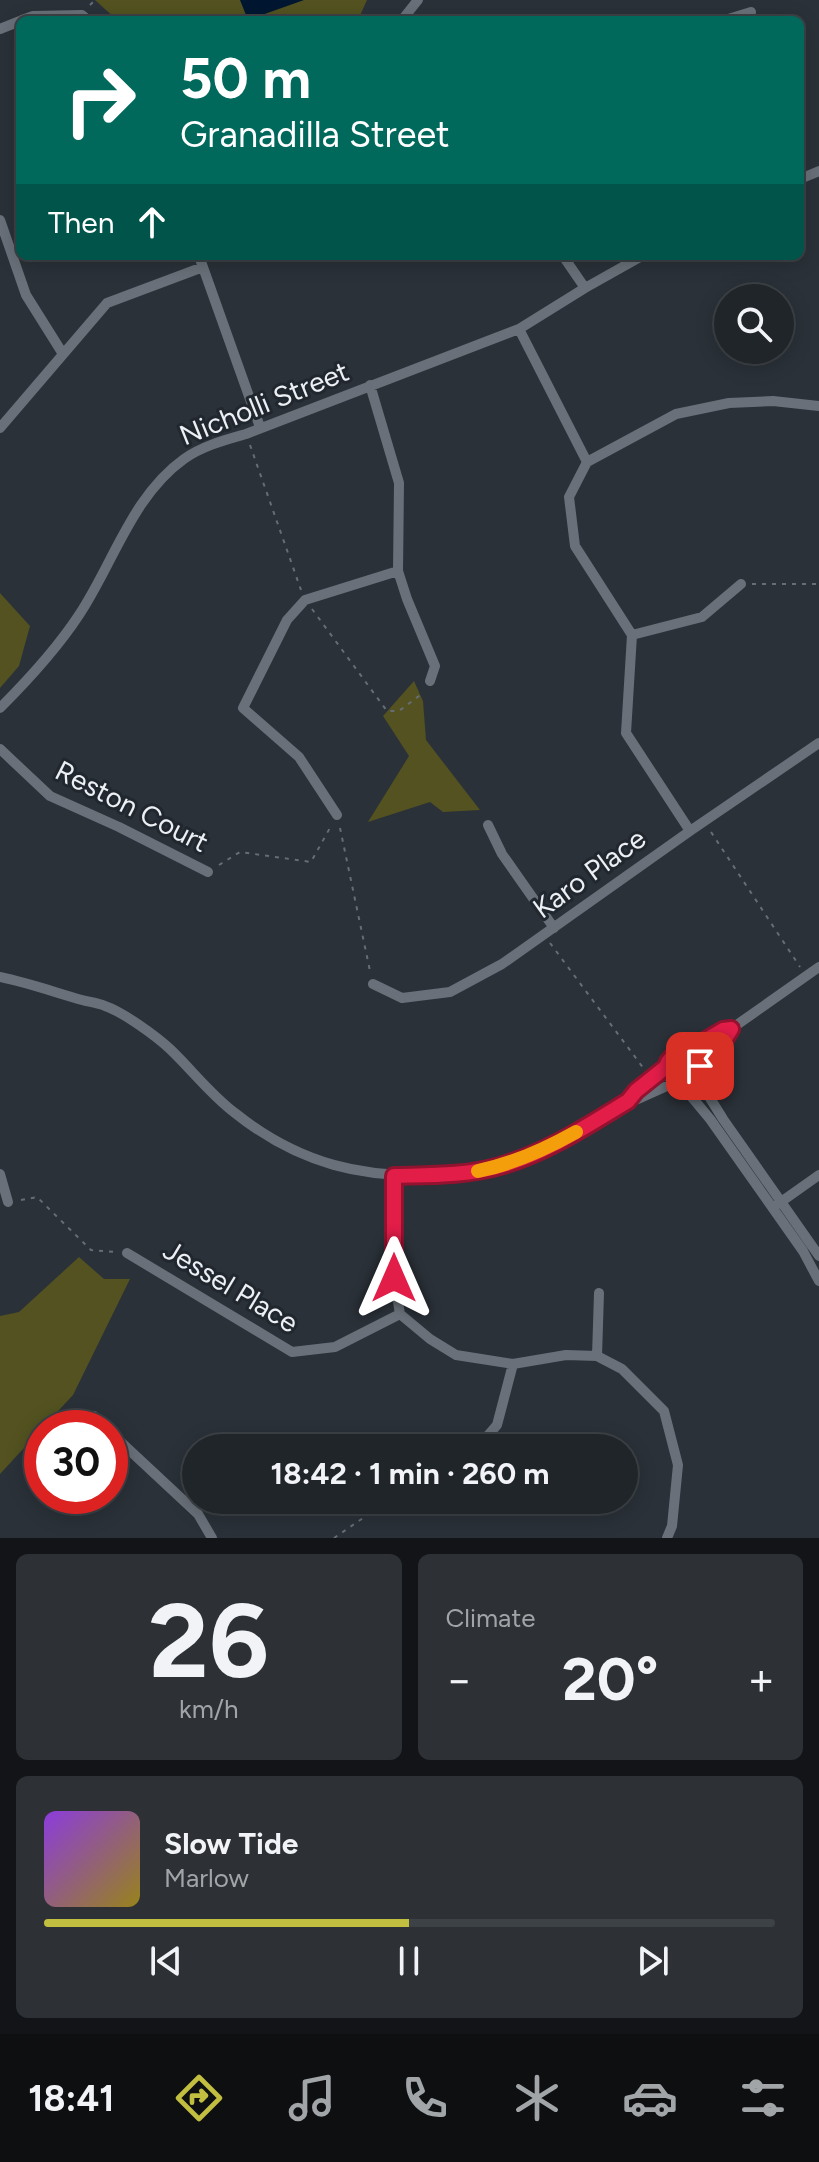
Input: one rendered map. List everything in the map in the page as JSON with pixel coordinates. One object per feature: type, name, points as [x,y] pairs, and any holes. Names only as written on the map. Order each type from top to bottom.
[{"type":"street","points":[[405,16],[418,0]]},
{"type":"street","points":[[738,16],[751,12]]},
{"type":"street","points":[[33,16],[83,16]]},
{"type":"street","points":[[0,220],[26,295],[63,354]]},
{"type":"street","points":[[200,260],[260,427]]},
{"type":"street","points":[[566,260],[585,288]]},
{"type":"street","name":"Nicholli Street","points":[[0,708],[78,616],[142,505],[161,480],[184,459],[208,446],[519,329],[635,260]]},
{"type":"street","points":[[0,428],[107,303],[203,267]]},
{"type":"street","points":[[519,329],[587,462]]},
{"type":"street","points":[[370,385],[399,483],[398,571],[435,666],[430,681]]},
{"type":"street","points":[[690,831],[626,733],[632,635],[575,546],[569,497],[587,462],[676,414],[729,403],[773,401],[819,406]]},
{"type":"street","points":[[337,815],[299,757],[243,708],[287,620],[305,600],[398,571]]},
{"type":"street","points":[[632,635],[702,617],[741,584]]},
{"type":"street","name":"Karo Place","points":[[373,984],[402,998],[450,992],[502,964],[819,743]]},
{"type":"street","name":"Reston Court","points":[[0,749],[50,796],[208,872]]},
{"type":"street","points":[[488,825],[549,932]]},
{"type":"street","points":[[0,977],[107,1006],[169,1048],[232,1111],[274,1140],[346,1169],[394,1176],[470,1172],[497,1167],[532,1155],[628,1101],[689,1081],[731,1029],[819,967]]},
{"type":"street","points":[[628,1101],[666,1067],[671,1057],[684,1053],[723,1030],[731,1029]]},
{"type":"street","points":[[684,1053],[693,1059],[696,1071],[723,1119],[777,1205],[819,1281]]},
{"type":"street","points":[[666,1067],[669,1077],[702,1109],[819,1256]]},
{"type":"street","points":[[0,1174],[8,1202]]},
{"type":"street","points":[[777,1205],[819,1175]]},
{"type":"street","points":[[394,1176],[394,1278],[400,1314],[430,1339],[456,1355],[513,1364],[566,1355],[597,1356],[622,1369],[664,1411],[678,1465],[672,1526],[667,1538]]},
{"type":"street","name":"Jessel Place","points":[[127,1253],[292,1352],[335,1347],[400,1314]]},
{"type":"street","points":[[597,1356],[599,1293]]},
{"type":"street","points":[[489,1434],[497,1425],[513,1364]]},
{"type":"street","points":[[128,1449],[198,1514],[212,1538]]},
{"type":"path","points":[[246,434],[305,600],[387,711],[399,711],[422,695],[430,681]]},
{"type":"path","points":[[741,584],[819,584]]},
{"type":"path","points":[[208,872],[240,852],[311,862],[337,815]]},
{"type":"path","points":[[337,815],[373,984]]},
{"type":"path","points":[[704,821],[806,977]]},
{"type":"path","points":[[549,932],[652,1079]]},
{"type":"path","points":[[8,1202],[37,1197],[91,1250],[127,1253]]},
{"type":"path","points":[[334,1538],[369,1514]]},
{"type":"shaded area","points":[[95,0],[367,0],[360,16],[113,16]]},
{"type":"shaded area","points":[[0,593],[30,626],[19,666],[0,688]]},
{"type":"shaded area","points":[[414,681],[423,701],[426,740],[480,810],[443,812],[430,802],[368,822],[409,756],[383,716]]},
{"type":"shaded area","points":[[79,1257],[104,1279],[130,1279],[73,1395],[59,1410],[24,1410],[24,1448],[0,1474],[0,1316],[19,1312]]},
{"type":"water","points":[[240,0],[304,0],[259,16],[246,16]]},
{"type":"slow traffic","points":[[478,1171],[532,1155],[576,1132]]},
{"type":"route","points":[[394,1278],[394,1176],[470,1172],[532,1155],[628,1101],[666,1067],[673,1056],[684,1053],[723,1030],[731,1029],[700,1066]]}]
